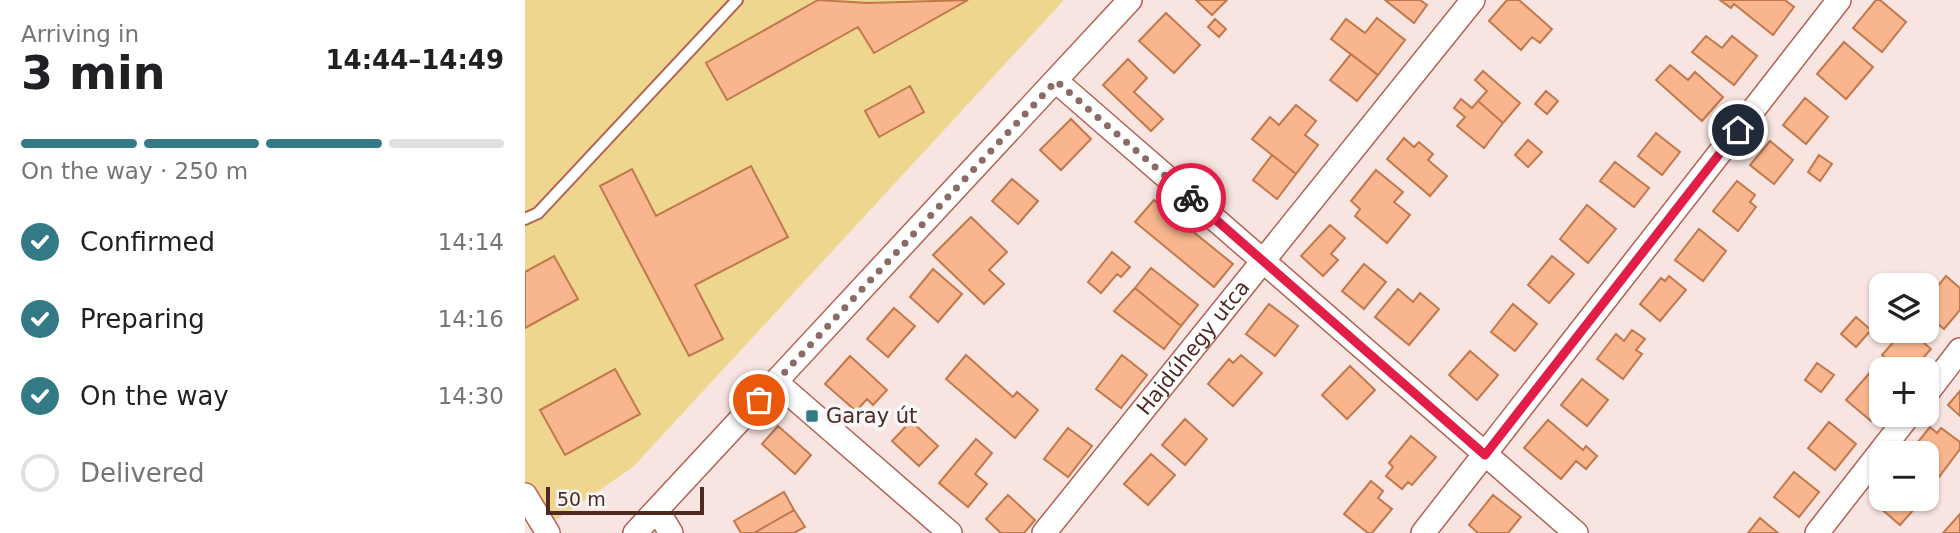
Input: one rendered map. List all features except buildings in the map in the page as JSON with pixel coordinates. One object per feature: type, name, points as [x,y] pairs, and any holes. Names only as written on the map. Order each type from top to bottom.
[{"type":"street","points":[[635,533],[1130,0]]},
{"type":"street","name":"Hajdúhegy utca","points":[[1044,533],[1265,262],[1473,0]]},
{"type":"street","points":[[1423,533],[1839,0]]},
{"type":"street","points":[[1056,81],[1576,533]]},
{"type":"street","points":[[1939,377],[1960,350]]},
{"type":"street","points":[[776,382],[950,533]]},
{"type":"street","points":[[1817,533],[1900,427]]},
{"type":"street","points":[[525,495],[548,533]]},
{"type":"street","points":[[657,510],[671,533]]},
{"type":"lane","points":[[525,219],[538,213],[737,0]]},
{"type":"shaded area","points":[[525,0],[1064,0],[633,467],[547,526],[525,484]]},
{"type":"way so far","points":[[759,400],[1056,81],[1191,198]]},
{"type":"place","name":"Garay út","points":[[812,416]]},
{"type":"route","points":[[1191,198],[1485,455],[1738,130]]}]
